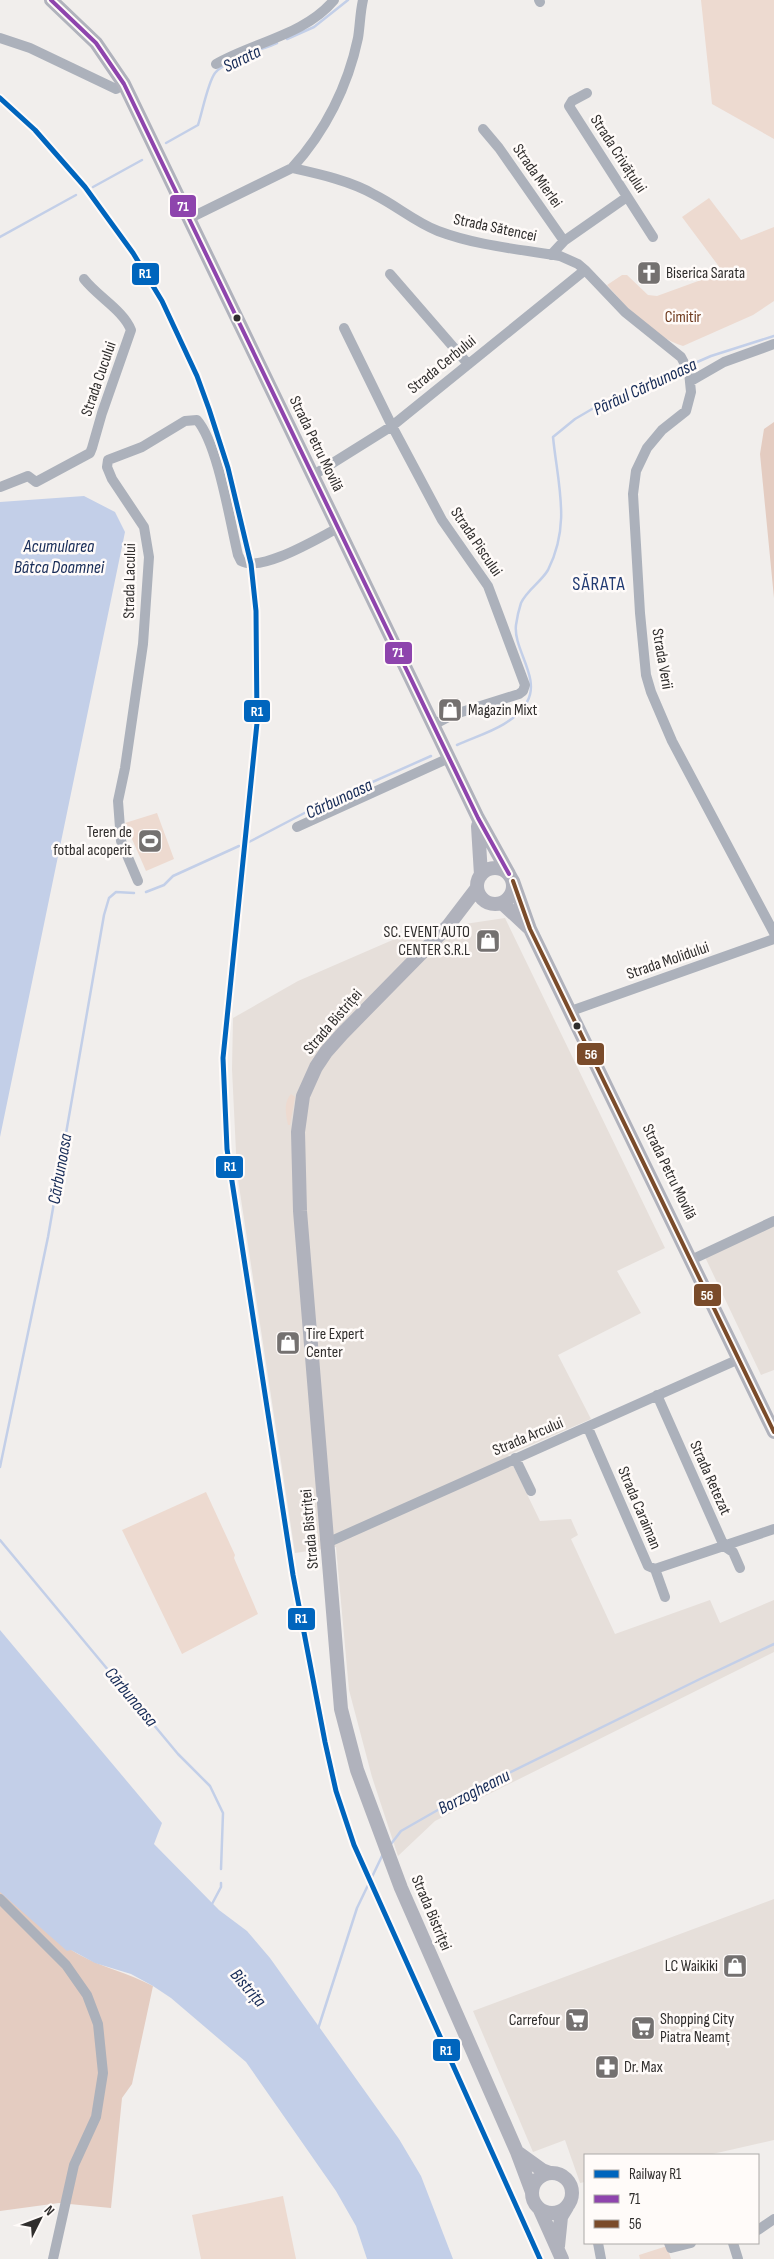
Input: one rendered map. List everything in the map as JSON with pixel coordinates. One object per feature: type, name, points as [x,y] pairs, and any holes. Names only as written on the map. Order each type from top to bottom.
[{"type":"main road","name":"Strada Petru Movilă","points":[[51,0],[96,42],[124,84],[478,818],[511,877],[530,929],[774,1432]]},
{"type":"main road","name":"Strada Petru Movilă","points":[[478,818],[481,845],[479,881]]},
{"type":"main road","points":[[495,867],[505,870],[511,877],[513,891],[495,903],[481,896],[479,881],[489,868],[495,867]]},
{"type":"main road","name":"Strada Bistriței","points":[[479,881],[448,926],[326,1052],[316,1067],[300,1109],[298,1132],[300,1211],[329,1542],[337,1671],[342,1709],[356,1766],[420,1935],[517,2152],[532,2192]]},
{"type":"main road","name":"Strada Petru Movilă","points":[[495,903],[530,929]]},
{"type":"main road","name":"Strada Bistriței","points":[[448,926],[471,910],[495,903]]},
{"type":"main road","points":[[517,2152],[542,2170],[560,2175],[569,2182],[572,2196],[560,2225],[560,2254]]},
{"type":"main road","points":[[550,2173],[539,2177],[532,2192],[535,2205],[540,2210],[560,2254]]},
{"type":"main road","points":[[540,2210],[557,2213],[567,2207]]},
{"type":"street","points":[[216,64],[310,21],[326,10],[334,0]]},
{"type":"street","points":[[188,219],[292,168],[310,147],[342,90],[358,36],[362,0]]},
{"type":"street","points":[[0,38],[30,48],[116,89],[124,84]]},
{"type":"street","name":"Strada Crivățului","points":[[587,93],[572,101],[569,106],[653,237]]},
{"type":"street","name":"Strada Mierlei","points":[[483,129],[499,148],[564,241]]},
{"type":"street","name":"Strada Sătencei","points":[[292,168],[373,193],[422,224],[457,238],[496,247],[551,254],[564,241],[627,197]]},
{"type":"street","points":[[551,254],[569,259],[585,270],[625,312],[677,353],[689,372],[774,344]]},
{"type":"street","name":"Strada Cerbului","points":[[312,476],[392,426],[585,270]]},
{"type":"street","points":[[390,274],[468,364]]},
{"type":"street","name":"Strada Cucului","points":[[84,279],[92,289],[122,315],[131,330],[92,448]]},
{"type":"street","name":"Strada Piscului","points":[[344,328],[392,426],[442,520],[488,586],[525,685],[523,691],[519,694],[452,715],[433,725]]},
{"type":"street","name":"Strada Verii","points":[[689,372],[692,392],[686,411],[654,438],[640,461],[634,481],[638,591],[646,675],[668,733],[774,933]]},
{"type":"street","points":[[0,487],[28,476],[36,482],[90,453],[92,448],[108,460],[142,447],[184,421],[197,420],[203,427],[214,458],[238,555],[241,560],[251,564],[269,560],[338,528]]},
{"type":"street","name":"Strada Lacului","points":[[108,460],[107,467],[112,479],[144,527],[149,557],[142,644],[118,801],[121,841],[138,882]]},
{"type":"street","points":[[297,826],[449,758]]},
{"type":"street","name":"Strada Molidului","points":[[571,1012],[774,939]]},
{"type":"street","points":[[692,1260],[774,1221]]},
{"type":"street","name":"Strada Arcului","points":[[329,1542],[739,1359]]},
{"type":"street","name":"Strada Retezat","points":[[657,1396],[724,1546],[733,1552],[740,1568]]},
{"type":"street","name":"Strada Caraiman","points":[[588,1428],[648,1566],[655,1569],[665,1597]]},
{"type":"street","points":[[515,1458],[531,1491]]},
{"type":"street","points":[[655,1569],[774,1530]]},
{"type":"street","points":[[0,1899],[66,1965],[88,1995],[98,2024],[103,2073],[96,2117],[74,2165],[53,2259]]},
{"type":"street","points":[[759,2229],[774,2219]]},
{"type":"street","points":[[598,2244],[602,2259]]},
{"type":"street","points":[[669,2244],[671,2248],[688,2244]]},
{"type":"street","points":[[735,2244],[738,2259]]},
{"type":"shaded area","points":[[774,422],[774,598],[760,454],[764,429]]},
{"type":"shaded area","points":[[505,918],[665,1248],[617,1271],[641,1313],[558,1355],[591,1419],[508,1455],[540,1521],[571,1519],[578,1535],[571,1539],[615,1634],[710,1600],[720,1623],[774,1600],[774,1652],[435,1821],[398,1856],[372,1777],[349,1690],[336,1547],[295,1553],[237,1173],[232,1069],[233,1018],[298,981],[411,932]]},
{"type":"shaded area","points":[[774,1225],[774,1370],[761,1375],[705,1257]]},
{"type":"shaded area","points":[[0,1890],[68,1948],[96,1963],[153,1986],[132,2084],[122,2098],[111,2208],[59,2203],[0,2211]]},
{"type":"shaded area","points":[[774,1899],[774,2140],[712,2154],[584,2154],[584,2182],[580,2183],[565,2140],[533,2152],[473,2011]]},
{"type":"green space","points":[[701,0],[774,0],[774,139],[712,104]]},
{"type":"green space","name":"Cimitir","points":[[709,198],[741,240],[774,227],[774,301],[753,315],[683,346],[661,336],[641,321],[607,285],[622,275],[627,275],[648,295],[657,296],[723,272],[682,217]]},
{"type":"green space","name":"Teren de fotbal acoperit","points":[[157,813],[174,859],[146,871],[125,823]]},
{"type":"green space","points":[[291,1094],[295,1097],[290,1125],[288,1125],[286,1105]]},
{"type":"green space","points":[[206,1492],[235,1555],[234,1558],[258,1614],[182,1654],[122,1530]]},
{"type":"green space","points":[[283,2196],[296,2259],[201,2259],[192,2215]]},
{"type":"green space","points":[[667,2246],[671,2259],[640,2259],[639,2255]]},
{"type":"water","name":"Acumularea Bâtca Doamnei","points":[[84,496],[115,512],[125,532],[0,1137],[0,502]]},
{"type":"water","name":"Bistrița","points":[[0,1630],[162,1823],[154,1844],[219,1910],[247,1931],[270,1958],[399,2139],[421,2176],[453,2259],[367,2259],[356,2226],[336,2191],[246,2062],[171,1998],[153,1986],[131,1974],[95,1963],[71,1950],[67,1951],[0,1892]]},
{"type":"waterway","name":"Sarata","points":[[287,39],[314,27],[348,0]]},
{"type":"waterway","name":"Sarata","points":[[166,143],[198,125],[212,77],[220,68],[277,43]]},
{"type":"waterway","points":[[93,187],[142,160]]},
{"type":"waterway","points":[[0,237],[76,195]]},
{"type":"waterway","name":"Pârâul Cărbunoasa","points":[[688,366],[711,356],[774,336]]},
{"type":"waterway","name":"Pârâul Cărbunoasa","points":[[457,745],[505,724],[521,711],[530,693],[529,673],[518,644],[516,625],[521,603],[548,570],[559,537],[561,521],[560,488],[553,437],[575,419],[604,402],[663,382],[683,369]]},
{"type":"waterway","name":"Cărbunoasa","points":[[247,843],[314,808],[431,756]]},
{"type":"waterway","name":"Cărbunoasa","points":[[146,892],[164,885],[173,876],[239,846]]},
{"type":"waterway","name":"Cărbunoasa","points":[[0,1467],[48,1237],[104,915],[109,898],[116,892],[134,893]]},
{"type":"waterway","name":"Cărbunoasa","points":[[0,1540],[178,1754],[210,1786],[223,1813],[221,1869]]},
{"type":"waterway","name":"Borzogheanu","points":[[391,1844],[401,1831],[464,1795],[774,1644]]},
{"type":"waterway","name":"Borzogheanu","points":[[318,2029],[357,1908],[383,1854]]},
{"type":"waterway","points":[[212,1904],[221,1887],[221,1883]]},
{"type":"rail line","name":"R1","points":[[0,98],[35,130],[85,187],[133,253],[162,301],[197,376],[228,468],[251,564],[256,611],[257,723],[223,1058],[227,1149],[293,1575],[336,1791],[354,1845],[540,2259]]},
{"type":"transit line","name":"71","points":[[51,0],[96,43],[124,84],[478,818],[509,874]]},
{"type":"transit line","name":"56","points":[[513,881],[530,929],[774,1432]]},
{"type":"place","name":"Biserica Sarata","points":[[649,273]]},
{"type":"place","name":"Magazin Mixt","points":[[450,710]]},
{"type":"place","name":"Teren de fotbal acoperit","points":[[150,841]]},
{"type":"place","name":"SC. EVENT AUTO CENTER S.R.L","points":[[488,941]]},
{"type":"place","name":"Tire Expert Center","points":[[288,1343]]},
{"type":"place","name":"LC Waikiki","points":[[735,1966]]},
{"type":"place","name":"Carrefour","points":[[577,2020]]},
{"type":"place","name":"Shopping City Piatra Neamț","points":[[643,2028]]},
{"type":"place","name":"Dr. Max","points":[[607,2067]]},
{"type":"district","name":"SĂRATA","points":[[599,584]]}]
